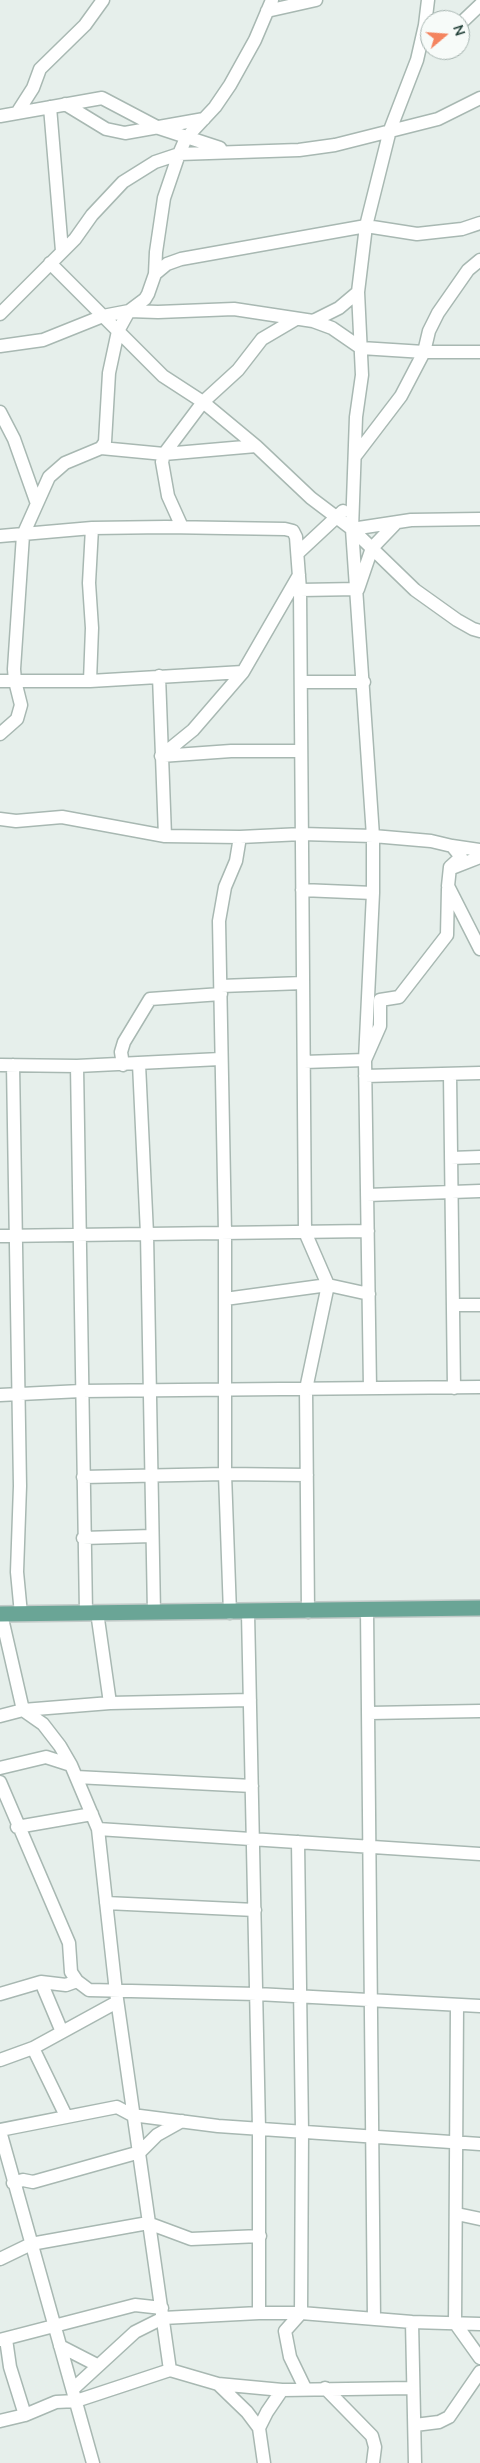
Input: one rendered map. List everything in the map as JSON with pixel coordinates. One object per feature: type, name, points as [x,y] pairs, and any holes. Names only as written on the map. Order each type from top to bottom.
[{"type":"main road","points":[[0,1614],[248,1613],[480,1608]]},
{"type":"street","points":[[17,112],[33,88],[40,69],[85,25],[103,0]]},
{"type":"street","points":[[101,448],[107,438],[109,373],[118,332],[129,311],[145,299],[155,274],[156,252],[164,198],[186,138],[204,119],[230,85],[255,40],[269,6],[316,0]]},
{"type":"street","points":[[370,1388],[365,1060],[373,893],[373,836],[358,589],[352,529],[356,418],[362,375],[358,292],[366,226],[390,130],[417,60],[428,0]]},
{"type":"street","points":[[470,14],[480,5]]},
{"type":"street","points":[[0,116],[102,98],[159,128],[231,151]]},
{"type":"street","points":[[0,314],[62,251],[123,182],[155,162],[179,154],[317,148],[335,145],[438,119],[480,98]]},
{"type":"street","points":[[65,104],[106,129],[125,133],[204,119]]},
{"type":"street","points":[[461,106],[480,107]]},
{"type":"street","points":[[50,107],[62,251]]},
{"type":"street","points":[[155,274],[167,264],[180,259],[366,226],[417,234],[462,229],[480,223]]},
{"type":"street","points":[[356,455],[401,396],[424,352],[429,331],[438,313],[468,270],[480,260]]},
{"type":"street","points":[[50,263],[163,376],[203,402],[256,446],[311,498],[352,529],[415,590],[473,629],[480,630]]},
{"type":"street","points":[[313,321],[339,308],[358,292]]},
{"type":"street","points":[[0,346],[43,340],[102,316],[129,311],[158,312],[234,309],[313,321],[332,328],[361,348],[424,352],[480,352]]},
{"type":"street","points":[[182,527],[168,496],[162,462],[164,454],[203,402],[238,370],[262,339],[296,319]]},
{"type":"street","points":[[0,412],[14,440],[36,501]]},
{"type":"street","points":[[0,734],[17,719],[21,705],[15,675],[23,534],[36,501],[49,477],[65,463],[101,448],[164,454],[256,446]]},
{"type":"street","points":[[299,552],[352,503]]},
{"type":"street","points":[[352,529],[395,524],[411,520],[437,518],[480,519]]},
{"type":"street","points":[[358,589],[372,548],[395,524]]},
{"type":"street","points":[[0,536],[92,528],[182,527],[285,528],[293,531],[296,537],[299,552],[300,590],[305,1232],[328,1285],[306,1389],[308,1612]]},
{"type":"street","points":[[90,681],[92,628],[89,583],[92,528]]},
{"type":"street","points":[[296,537],[314,538]]},
{"type":"street","points":[[161,756],[193,730],[243,672],[299,575]]},
{"type":"street","points":[[300,590],[358,589]]},
{"type":"street","points":[[0,677],[15,675],[90,681],[243,672]]},
{"type":"street","points":[[0,681],[15,675]]},
{"type":"street","points":[[159,676],[165,836]]},
{"type":"street","points":[[301,682],[364,682]]},
{"type":"street","points":[[161,756],[231,751],[301,751]]},
{"type":"street","points":[[0,819],[16,821],[62,817],[165,836],[240,837],[302,834],[373,836],[431,841],[480,850]]},
{"type":"street","points":[[230,1613],[224,1474],[225,1233],[220,1059],[219,921],[225,887],[236,861],[240,837]]},
{"type":"street","points":[[365,1060],[380,1026],[380,1000],[399,997],[447,934],[450,867],[461,857],[452,846]]},
{"type":"street","points":[[480,857],[452,868],[448,886],[480,949]]},
{"type":"street","points":[[302,890],[373,893]]},
{"type":"street","points":[[123,1065],[121,1052],[124,1042],[150,999],[221,990],[303,983]]},
{"type":"street","points":[[0,1065],[123,1065],[220,1059]]},
{"type":"street","points":[[304,1062],[365,1060]]},
{"type":"street","points":[[139,1064],[147,1234],[154,1613]]},
{"type":"street","points":[[13,1065],[20,1486],[17,1572],[21,1614]]},
{"type":"street","points":[[77,1066],[83,1538],[92,1613],[110,1703]]},
{"type":"street","points":[[365,1076],[480,1073]]},
{"type":"street","points":[[450,1075],[454,1388]]},
{"type":"street","points":[[451,1158],[480,1157]]},
{"type":"street","points":[[367,1195],[480,1191]]},
{"type":"street","points":[[0,1236],[368,1231]]},
{"type":"street","points":[[225,1299],[328,1285],[369,1294]]},
{"type":"street","points":[[453,1305],[480,1304]]},
{"type":"street","points":[[0,1395],[82,1391],[480,1387]]},
{"type":"street","points":[[83,1478],[224,1474],[307,1475]]},
{"type":"street","points":[[83,1538],[152,1536]]},
{"type":"street","points":[[367,1610],[374,2319]]},
{"type":"street","points":[[248,1613],[259,2128],[260,2236],[258,2275],[265,2313],[285,2331],[290,2357],[305,2388]]},
{"type":"street","points":[[0,1614],[23,1710],[43,1724],[60,1746],[74,1771],[98,1829],[116,1997],[132,2115],[140,2152],[148,2223],[170,2370]]},
{"type":"street","points":[[0,1716],[23,1710],[110,1703],[250,1700]]},
{"type":"street","points":[[369,1713],[480,1711]]},
{"type":"street","points":[[0,1768],[46,1757],[74,1771],[252,1786]]},
{"type":"street","points":[[0,1782],[6,1814],[17,1827],[68,1943],[71,1972],[89,1990],[116,1997],[256,1994],[480,2006]]},
{"type":"street","points":[[17,1827],[92,1814]]},
{"type":"street","points":[[98,1829],[480,1854]]},
{"type":"street","points":[[285,2331],[301,2313],[302,2131],[298,1842]]},
{"type":"street","points":[[106,1903],[255,1910]]},
{"type":"street","points":[[0,1994],[41,1982],[66,1986],[78,1981]]},
{"type":"street","points":[[41,1982],[62,2032]]},
{"type":"street","points":[[0,2060],[33,2048],[62,2032],[116,1997]]},
{"type":"street","points":[[457,2005],[455,2323],[480,2358]]},
{"type":"street","points":[[33,2048],[66,2116]]},
{"type":"street","points":[[93,2463],[13,2182],[4,2160],[0,2131],[117,2107],[132,2115],[182,2121],[480,2144]]},
{"type":"street","points":[[13,2182],[23,2180],[33,2182],[140,2152],[157,2135],[182,2121]]},
{"type":"street","points":[[456,2214],[480,2219]]},
{"type":"street","points":[[0,2259],[31,2244],[148,2223],[191,2238],[260,2236]]},
{"type":"street","points":[[25,2416],[3,2339],[135,2305],[162,2313],[301,2313],[412,2322],[480,2324]]},
{"type":"street","points":[[74,2395],[97,2365],[135,2332],[162,2313]]},
{"type":"street","points":[[412,2322],[415,2463]]},
{"type":"street","points":[[60,2346],[97,2365]]},
{"type":"street","points":[[0,2421],[25,2416],[74,2395],[170,2370],[218,2384],[282,2390],[305,2388],[412,2388]]},
{"type":"street","points":[[415,2425],[439,2422],[449,2417],[480,2372]]},
{"type":"street","points":[[218,2384],[247,2412],[259,2428],[264,2463]]},
{"type":"street","points":[[325,2388],[372,2436],[375,2447],[372,2463]]},
{"type":"street","points":[[259,2428],[282,2390]]}]
